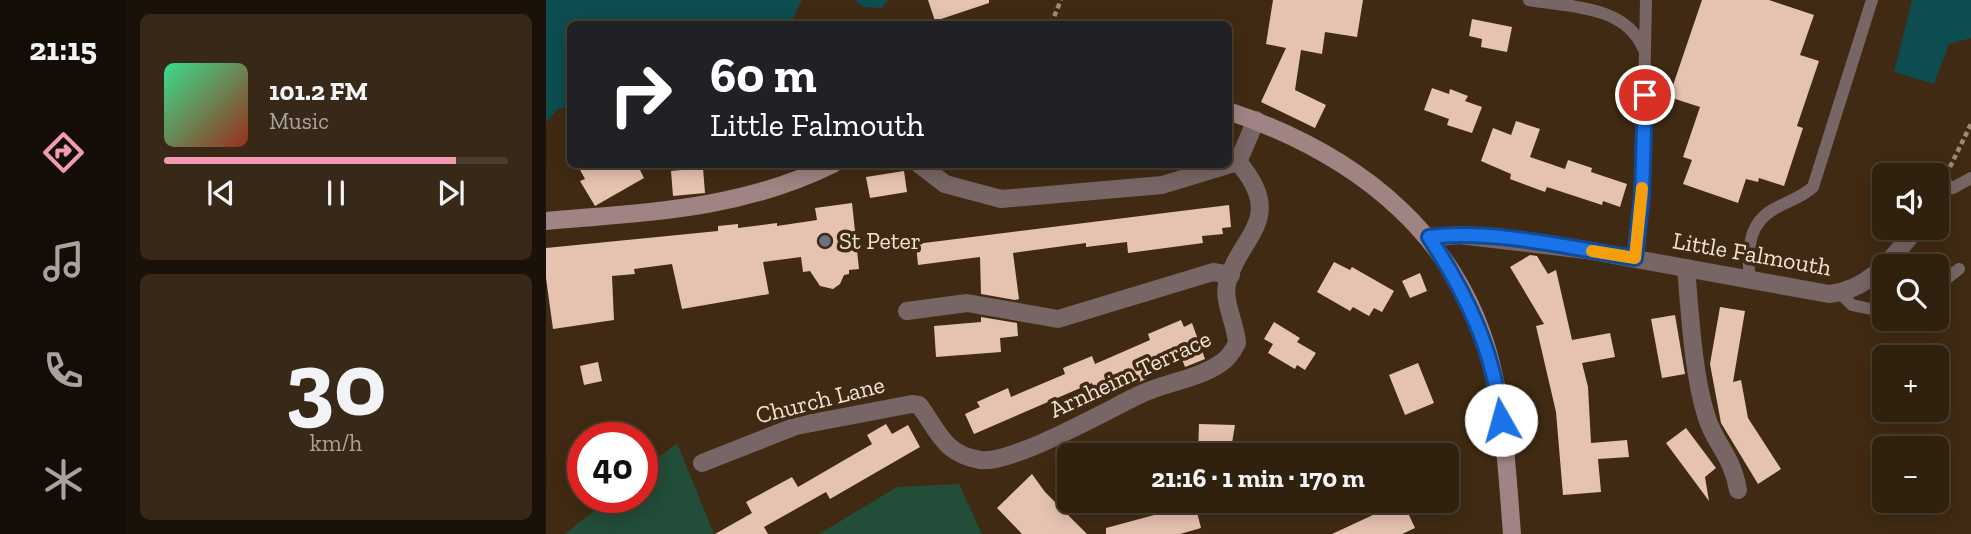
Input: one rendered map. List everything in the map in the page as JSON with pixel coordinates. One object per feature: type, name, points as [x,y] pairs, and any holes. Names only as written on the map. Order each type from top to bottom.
[{"type":"street","points":[[1232,112],[1256,120],[1324,151],[1396,203],[1429,237],[1468,305],[1495,378],[1511,534]]},
{"type":"street","points":[[1232,164],[1238,162],[1256,120]]},
{"type":"street","name":"Arnheim Terrace","points":[[912,404],[919,405],[935,434],[953,449],[977,460],[1000,459],[1080,425],[1143,393],[1221,363],[1237,343],[1226,294],[1231,275],[1255,232],[1260,213],[1249,178],[1238,162]]},
{"type":"street","points":[[546,221],[680,209],[748,197],[780,188],[824,168]]},
{"type":"street","points":[[924,168],[945,184],[986,197],[1010,199],[1095,189],[1162,185],[1218,168]]},
{"type":"street","name":"Little Falmouth","points":[[1429,237],[1459,235],[1493,238],[1635,258],[1818,293],[1840,293],[1857,288],[1876,275],[1907,240]]},
{"type":"street","points":[[1686,268],[1703,407],[1712,429],[1731,459],[1738,490]]},
{"type":"street","points":[[907,311],[967,303],[1058,319],[1213,272],[1231,275]]},
{"type":"street","name":"Church Lane","points":[[702,463],[796,426],[912,404]]},
{"type":"lane","points":[[1529,0],[1614,15],[1632,29],[1643,48]]},
{"type":"lane","points":[[1635,258],[1642,195],[1646,0]]},
{"type":"lane","points":[[1749,279],[1750,240],[1754,227],[1774,209],[1803,196],[1813,187],[1872,0]]},
{"type":"lane","points":[[1949,189],[1971,178]]},
{"type":"lane","points":[[1949,277],[1959,269]]},
{"type":"lane","points":[[1840,293],[1852,305],[1872,309]]},
{"type":"path","points":[[1052,21],[1061,0]]},
{"type":"path","points":[[1949,170],[1971,124]]},
{"type":"green space","points":[[677,443],[714,534],[565,534],[591,513],[658,513],[658,458]]},
{"type":"green space","points":[[959,484],[982,534],[819,534],[897,487]]},
{"type":"water","points":[[546,0],[802,0],[792,21],[567,21],[567,107],[558,109],[546,122]]},
{"type":"water","points":[[855,0],[888,0],[882,8],[864,7]]},
{"type":"water","points":[[1912,0],[1971,0],[1971,38],[1949,44],[1934,84],[1894,72]]},
{"type":"building","points":[[928,0],[989,0],[989,3],[935,21]]},
{"type":"building","points":[[1273,0],[1363,0],[1357,37],[1325,32],[1322,54],[1301,50],[1295,90],[1326,105],[1315,128],[1261,102],[1286,48],[1266,44]]},
{"type":"building","points":[[1702,0],[1769,0],[1814,15],[1800,55],[1819,61],[1797,126],[1803,128],[1784,186],[1759,178],[1758,182],[1746,179],[1738,203],[1683,184],[1692,160],[1683,157],[1700,107],[1669,97]]},
{"type":"building","points":[[1472,19],[1512,27],[1507,52],[1481,47],[1482,39],[1469,36]]},
{"type":"building","points":[[1432,88],[1449,94],[1450,89],[1468,96],[1465,101],[1482,107],[1472,133],[1447,125],[1449,119],[1424,110]]},
{"type":"building","points":[[1516,121],[1540,129],[1530,157],[1565,169],[1568,160],[1592,168],[1591,172],[1627,184],[1620,207],[1603,201],[1602,205],[1547,187],[1545,192],[1510,179],[1511,174],[1481,161],[1493,128],[1511,135]]},
{"type":"building","points":[[579,168],[639,168],[644,178],[595,206],[580,181],[585,179]]},
{"type":"building","points":[[703,168],[705,193],[673,196],[671,171]]},
{"type":"building","points":[[904,171],[907,192],[870,198],[866,177]]},
{"type":"building","points":[[852,203],[859,269],[849,270],[849,274],[844,275],[840,284],[833,289],[820,286],[810,271],[803,272],[801,257],[763,262],[769,294],[682,309],[672,264],[634,269],[635,274],[612,276],[614,320],[553,329],[546,278],[546,248],[718,231],[718,226],[738,224],[738,228],[777,223],[777,226],[817,220],[815,208]]},
{"type":"building","points":[[1229,205],[1231,227],[1222,228],[1223,234],[1202,236],[1203,243],[1128,253],[1127,242],[1086,247],[1086,243],[1013,253],[1019,299],[1015,300],[981,294],[980,257],[918,265],[916,244]]},
{"type":"building","points":[[1530,255],[1537,256],[1548,274],[1556,270],[1572,340],[1610,333],[1615,357],[1582,363],[1588,387],[1591,443],[1627,440],[1629,457],[1598,459],[1601,492],[1563,495],[1556,412],[1536,326],[1544,324],[1510,267]]},
{"type":"building","points":[[1334,262],[1350,270],[1352,267],[1394,291],[1382,312],[1374,308],[1369,316],[1353,307],[1350,311],[1317,292]]},
{"type":"building","points":[[1420,273],[1427,291],[1410,298],[1402,281]]},
{"type":"building","points":[[1720,307],[1745,311],[1733,382],[1741,380],[1748,418],[1781,469],[1758,484],[1721,423],[1710,364]]},
{"type":"building","points":[[1675,315],[1685,374],[1662,378],[1651,319]]},
{"type":"building","points":[[981,317],[1017,323],[1018,336],[1000,338],[1001,352],[936,357],[934,326],[981,322]]},
{"type":"building","points":[[1181,320],[1184,327],[1192,323],[1205,359],[1185,367],[1182,359],[1099,400],[1092,383],[974,434],[965,414],[980,407],[977,402],[1008,388],[1011,397],[1065,374],[1063,368],[1092,356],[1095,364],[1150,340],[1148,334]]},
{"type":"building","points":[[1274,322],[1300,338],[1297,342],[1316,353],[1305,370],[1297,365],[1295,369],[1268,353],[1273,344],[1264,339]]},
{"type":"building","points":[[598,362],[602,381],[584,385],[580,366]]},
{"type":"building","points":[[1418,363],[1434,403],[1405,415],[1389,375]]},
{"type":"building","points":[[886,424],[892,434],[908,425],[920,447],[830,499],[826,492],[764,527],[768,534],[715,534],[752,513],[746,502],[792,477],[798,487],[872,444],[867,435]]},
{"type":"building","points":[[1199,424],[1235,425],[1232,443],[1198,443]]},
{"type":"building","points":[[1686,428],[1716,468],[1705,477],[1709,501],[1666,443]]},
{"type":"building","points":[[1032,474],[1057,504],[1057,513],[1066,513],[1087,534],[1022,534],[997,508]]},
{"type":"building","points":[[1162,513],[1197,513],[1201,528],[1180,534],[1106,534],[1106,528]]},
{"type":"building","points":[[1408,513],[1415,528],[1402,534],[1332,534],[1375,514]]},
{"type":"slow traffic","points":[[1592,251],[1635,258],[1642,188]]},
{"type":"place","name":"St Peter","points":[[825,241]]},
{"type":"route","points":[[1501,420],[1495,378],[1479,328],[1454,277],[1429,237],[1459,235],[1493,238],[1635,258],[1642,195],[1645,95]]}]
